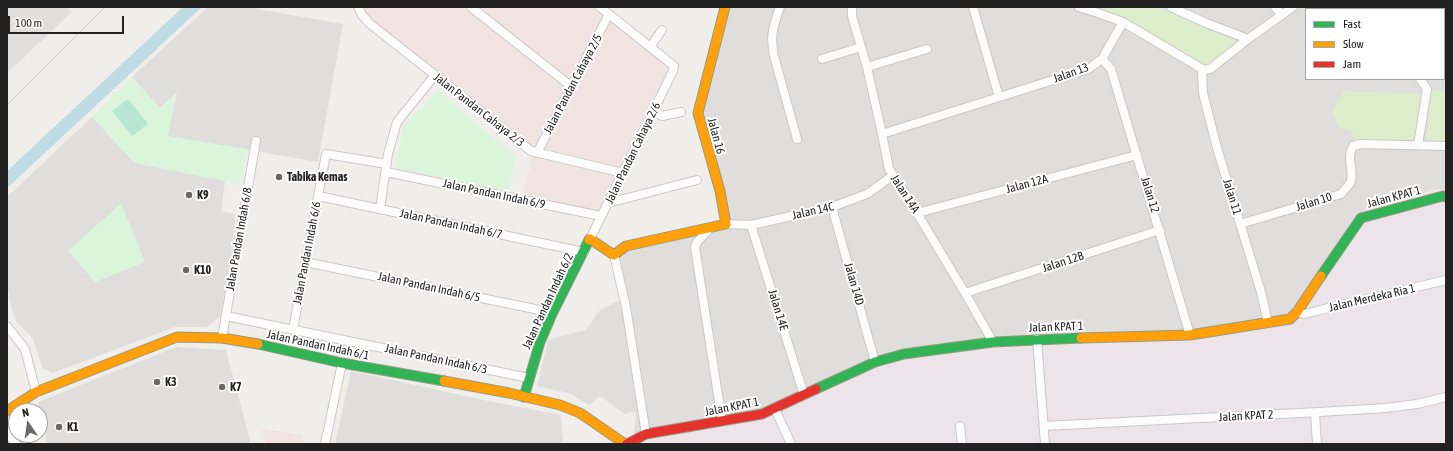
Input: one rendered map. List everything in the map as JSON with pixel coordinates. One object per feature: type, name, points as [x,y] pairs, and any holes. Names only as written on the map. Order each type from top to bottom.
[{"type":"street","name":"Jalan Pandan Cahaya 2/3","points":[[358,7],[362,15],[369,23],[531,151],[623,174]]},
{"type":"street","points":[[470,7],[572,86]]},
{"type":"street","points":[[600,7],[650,47],[662,30]]},
{"type":"street","name":"Jalan 16","points":[[725,7],[698,113],[720,191],[726,224]]},
{"type":"street","points":[[780,7],[772,30],[771,43],[797,139]]},
{"type":"street","name":"Jalan 14A","points":[[852,7],[852,16],[867,67],[888,164],[892,176],[917,213],[993,342]]},
{"type":"street","points":[[973,7],[999,97]]},
{"type":"street","points":[[1079,7],[1098,12],[1123,22],[1203,70],[1210,69],[1248,39],[1293,7]]},
{"type":"street","points":[[1171,7],[1206,23],[1248,39]]},
{"type":"street","points":[[1275,7],[1282,15]]},
{"type":"street","name":"Jalan Pandan Cahaya 2/5","points":[[537,153],[609,14]]},
{"type":"street","name":"Jalan 13","points":[[882,134],[1088,69],[1102,59],[1123,22]]},
{"type":"street","name":"Jalan Pandan Cahaya 2/6","points":[[590,239],[673,71],[674,66],[650,47]]},
{"type":"street","points":[[822,59],[861,47]]},
{"type":"street","points":[[867,67],[927,49]]},
{"type":"street","name":"Jalan 12","points":[[1102,59],[1111,69],[1190,335]]},
{"type":"street","name":"Jalan 11","points":[[1203,70],[1205,100],[1217,148],[1261,292],[1268,323]]},
{"type":"street","points":[[380,209],[386,168],[397,122],[435,76]]},
{"type":"street","points":[[1418,144],[1427,89],[1421,80]]},
{"type":"street","points":[[654,111],[662,116],[681,112]]},
{"type":"street","name":"Jalan Pandan Indah 6/8","points":[[222,338],[256,141]]},
{"type":"street","name":"Jalan 10","points":[[1240,224],[1341,194],[1349,185],[1351,180],[1350,152],[1353,146],[1361,144],[1418,144],[1446,146]]},
{"type":"street","name":"Jalan Pandan Indah 6/6","points":[[293,329],[326,154],[386,168]]},
{"type":"street","name":"Jalan 12A","points":[[917,213],[1137,156]]},
{"type":"street","name":"Jalan Pandan Indah 6/9","points":[[386,168],[602,216]]},
{"type":"street","name":"Jalan 14C","points":[[726,224],[751,225],[832,207],[868,194],[892,176]]},
{"type":"street","points":[[608,203],[696,180]]},
{"type":"street","name":"Jalan Pandan Indah 6/7","points":[[318,196],[584,252]]},
{"type":"street","name":"Jalan KPAT 1","points":[[626,444],[646,434],[762,414],[876,362],[904,354],[993,342],[1190,335],[1290,319],[1297,312],[1361,218],[1443,196],[1446,197]]},
{"type":"street","name":"Jalan 14D","points":[[832,207],[876,362]]},
{"type":"street","points":[[614,255],[626,246],[726,224]]},
{"type":"street","name":"Jalan 14E","points":[[751,225],[804,395]]},
{"type":"street","points":[[711,227],[699,239],[695,247],[722,421]]},
{"type":"street","name":"Jalan 12B","points":[[965,293],[1160,230]]},
{"type":"street","points":[[590,239],[614,255],[626,307],[646,434]]},
{"type":"street","name":"Jalan Pandan Indah 6/2","points":[[524,397],[540,342],[552,314],[590,239]]},
{"type":"street","name":"Jalan Pandan Indah 6/5","points":[[305,262],[535,309],[552,314]]},
{"type":"street","name":"Jalan Merdeka Ria 1","points":[[1297,312],[1305,314],[1446,280]]},
{"type":"street","name":"Jalan Pandan Indah 6/3","points":[[226,316],[529,378]]},
{"type":"street","points":[[7,326],[25,349],[36,392]]},
{"type":"street","name":"Jalan Pandan Indah 6/1","points":[[7,411],[36,392],[177,337],[222,338],[560,405],[580,413],[626,444]]},
{"type":"street","points":[[1037,340],[1046,444]]},
{"type":"street","points":[[325,444],[342,363]]},
{"type":"street","name":"Jalan KPAT 2","points":[[1044,426],[1315,412],[1417,404],[1446,397]]},
{"type":"street","points":[[775,409],[791,444]]},
{"type":"street","points":[[1315,412],[1317,444]]},
{"type":"street","points":[[960,426],[962,444]]},
{"type":"street","points":[[7,432],[16,444]]},
{"type":"shaded area","points":[[7,7],[28,7],[7,26]]},
{"type":"shaded area","points":[[28,7],[67,7],[72,12],[7,73],[7,27]]},
{"type":"shaded area","points":[[208,7],[246,7],[343,24],[318,162],[167,136],[176,93],[160,108],[132,77]]},
{"type":"shaded area","points":[[361,7],[593,7],[669,67],[597,212],[523,196],[533,149],[365,14]]},
{"type":"shaded area","points":[[730,7],[1446,7],[1446,190],[1437,189],[1288,315],[773,407],[634,436],[636,411],[625,414],[600,396],[589,405],[569,393],[537,386],[548,340],[586,330],[599,311],[620,300],[614,248],[728,221],[700,114]]},
{"type":"shaded area","points":[[92,117],[135,163],[225,181],[221,211],[236,214],[229,267],[220,317],[207,327],[175,327],[53,373],[43,369],[33,339],[17,322],[13,313],[7,285],[7,197]]},
{"type":"shaded area","points":[[1437,189],[1446,190],[1446,444],[641,444],[634,436],[773,407],[894,352],[1187,332],[1288,315],[1365,208]]},
{"type":"shaded area","points":[[176,347],[226,350],[251,444],[47,444],[48,403],[38,402]]},
{"type":"shaded area","points":[[351,371],[488,401],[561,415],[563,444],[335,444]]},
{"type":"shaded area","points":[[8,424],[8,443],[23,444],[7,444]]},
{"type":"shaded area","points":[[262,429],[302,435],[304,444],[266,444]]},
{"type":"green space","points":[[1088,7],[1159,7],[1238,42],[1210,65],[1202,65],[1124,18]]},
{"type":"green space","points":[[132,77],[160,108],[177,92],[168,136],[247,149],[240,184],[135,163],[92,117]]},
{"type":"green space","points":[[438,91],[516,157],[509,191],[395,168],[403,127]]},
{"type":"green space","points":[[1344,91],[1422,94],[1414,141],[1356,139],[1350,130],[1340,129],[1332,112]]},
{"type":"green space","points":[[1432,91],[1446,91],[1446,144],[1426,143]]},
{"type":"green space","points":[[128,99],[148,124],[132,136],[112,111]]},
{"type":"green space","points":[[121,203],[145,262],[95,282],[68,251]]},
{"type":"water","points":[[183,7],[202,7],[7,188],[7,171]]},
{"type":"tram line","points":[[7,105],[105,7]]},
{"type":"traffic: fast","points":[[1321,276],[1361,218],[1443,196],[1446,197]]},
{"type":"traffic: fast","points":[[524,397],[540,342],[552,314],[589,240]]},
{"type":"traffic: fast","points":[[816,389],[875,362],[904,354],[993,342],[1081,338]]},
{"type":"traffic: fast","points":[[258,344],[342,363],[444,381]]},
{"type":"traffic: slow","points":[[589,240],[590,239],[614,255],[626,246],[726,224],[720,191],[698,113],[725,7]]},
{"type":"traffic: slow","points":[[1081,338],[1190,335],[1290,319],[1297,312],[1321,276]]},
{"type":"traffic: slow","points":[[7,411],[36,392],[177,337],[222,338],[258,344]]},
{"type":"traffic: slow","points":[[444,381],[509,393],[560,405],[580,413],[625,444]]},
{"type":"traffic: jam","points":[[627,444],[646,434],[762,414],[816,389]]},
{"type":"place","name":"Tabika Kemas","points":[[279,177]]},
{"type":"place","name":"K9","points":[[189,195]]},
{"type":"place","name":"K10","points":[[186,270]]},
{"type":"place","name":"K3","points":[[157,382]]},
{"type":"place","name":"K7","points":[[222,387]]},
{"type":"place","name":"K1","points":[[59,427]]}]
